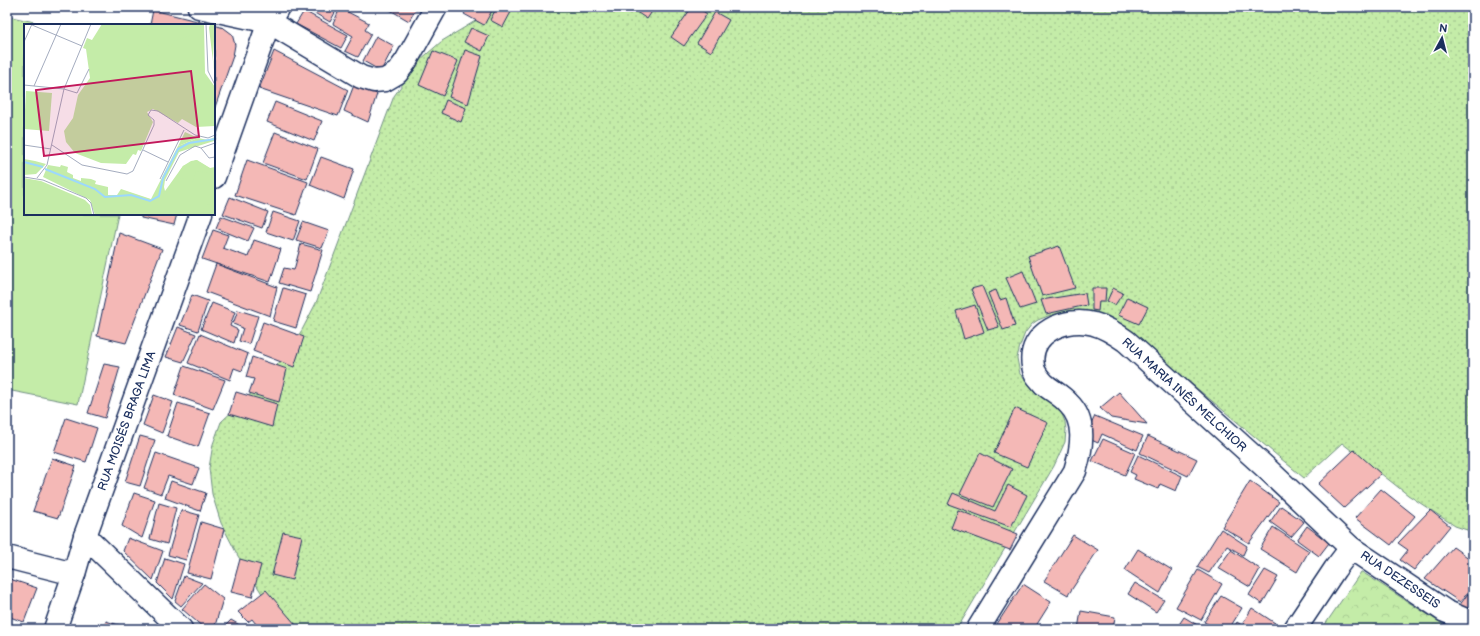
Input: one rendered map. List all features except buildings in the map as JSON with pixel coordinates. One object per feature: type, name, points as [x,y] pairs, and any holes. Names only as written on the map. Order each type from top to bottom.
[{"type":"street","points":[[199,7],[273,15],[361,78],[374,81],[385,80],[398,73],[436,7]]},
{"type":"street","points":[[215,174],[273,15]]},
{"type":"street","name":"RUA MOISÉS BRAGA LIMA","points":[[54,629],[74,574],[85,536],[201,215]]},
{"type":"street","name":"RUA MARIA INÊS MELCHIOR","points":[[978,629],[1075,471],[1078,462],[1082,431],[1079,419],[1068,403],[1050,390],[1035,373],[1033,365],[1034,350],[1041,338],[1053,328],[1070,322],[1094,324],[1115,333],[1126,341],[1265,467],[1351,548]]},
{"type":"street","points":[[85,536],[181,629]]},
{"type":"street","name":"RUA DEZESSEIS","points":[[1295,629],[1335,568],[1351,548],[1445,611],[1473,623]]},
{"type":"street","points":[[7,557],[74,574]]},
{"type":"green space","points":[[496,7],[1473,7],[1473,532],[1455,526],[1408,495],[1342,443],[1304,478],[1145,345],[1064,313],[1048,316],[1032,324],[1025,333],[1017,358],[1020,374],[1037,393],[1057,408],[1062,414],[1066,430],[1065,442],[1054,466],[957,629],[287,629],[266,600],[238,556],[221,523],[212,494],[209,468],[213,444],[221,422],[257,388],[284,357],[302,330],[316,303],[394,96],[420,60],[442,41],[492,11]]},
{"type":"green space","points":[[7,16],[43,24],[24,24],[24,215],[118,215],[78,404],[7,390]]},
{"type":"green space","points":[[1362,572],[1450,629],[1322,629]]}]
